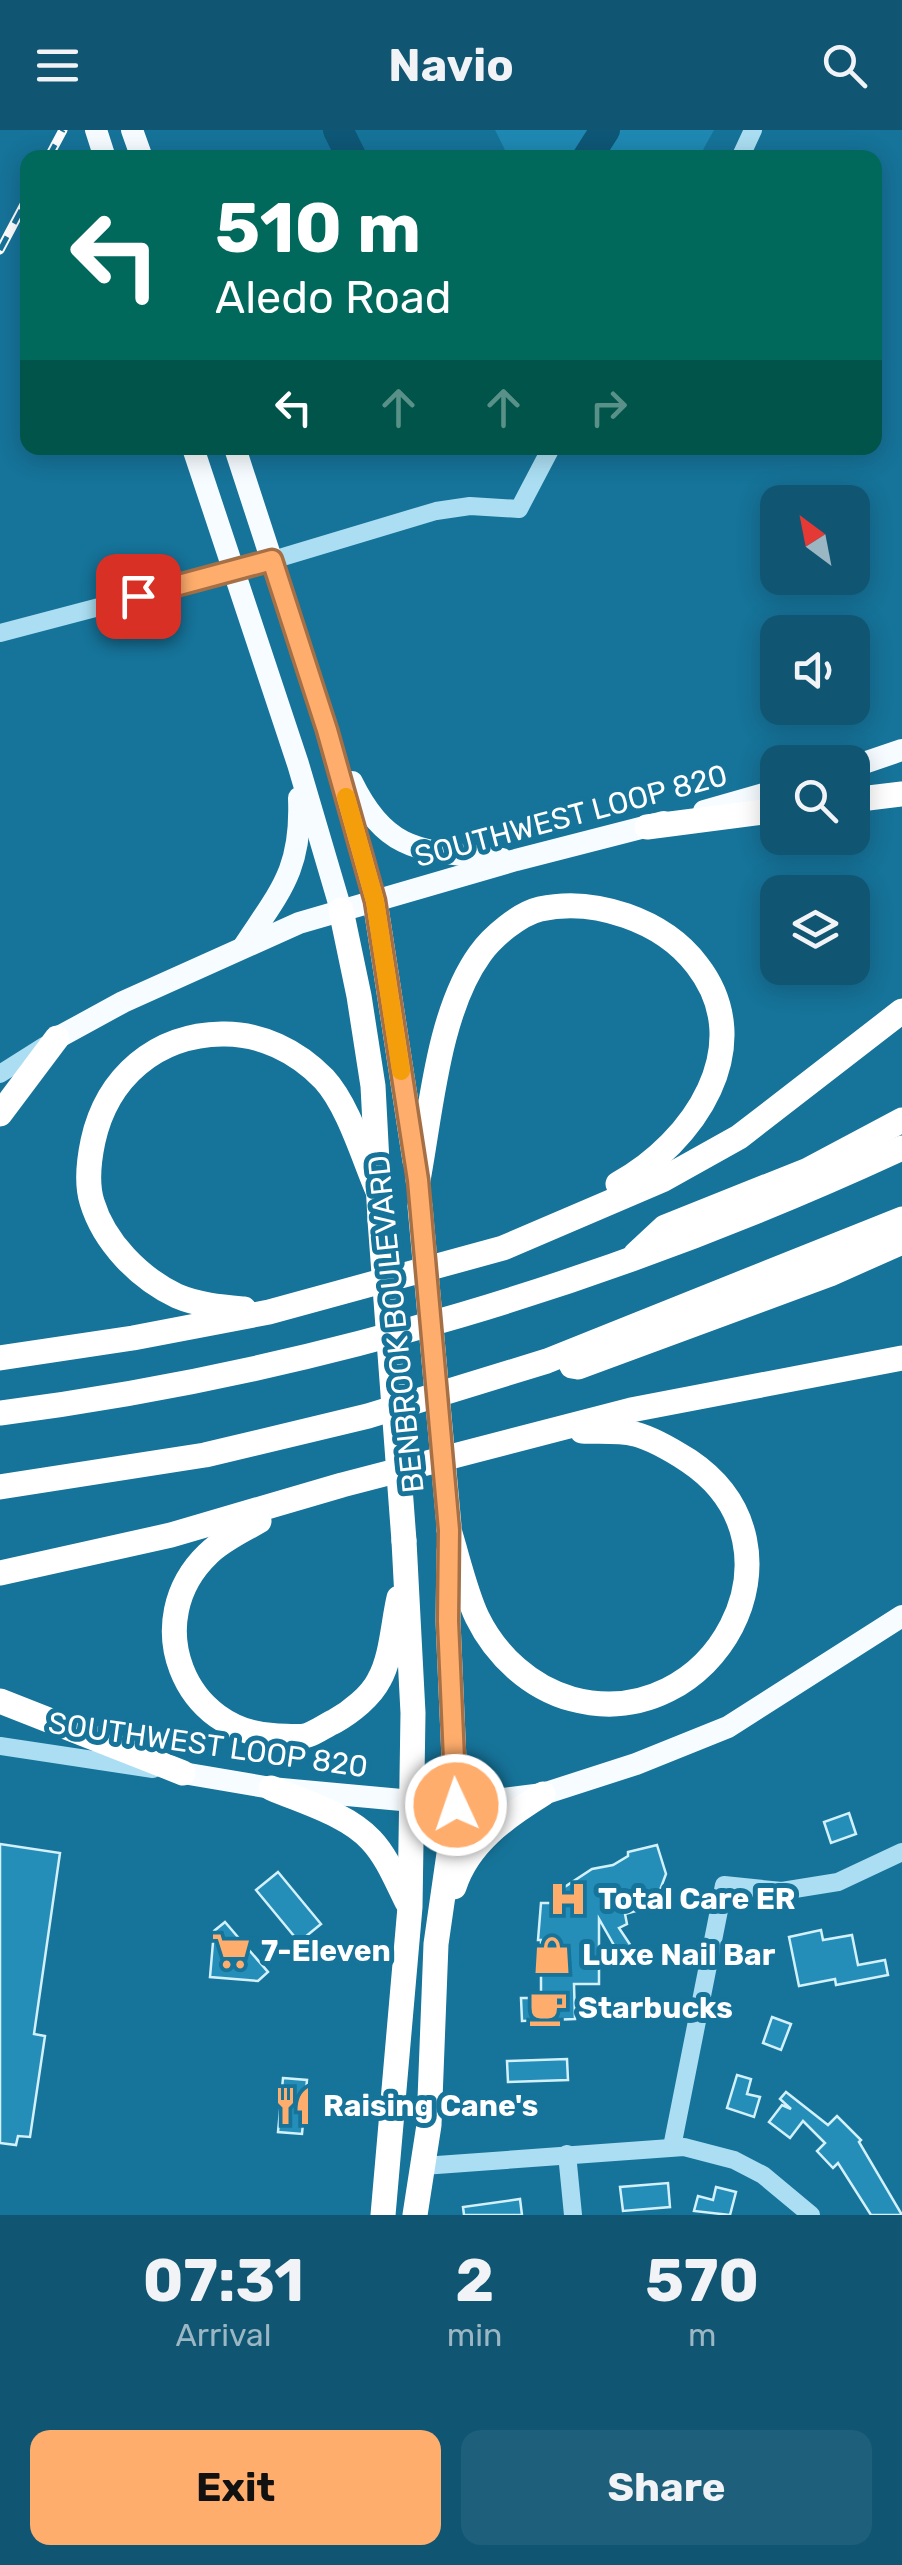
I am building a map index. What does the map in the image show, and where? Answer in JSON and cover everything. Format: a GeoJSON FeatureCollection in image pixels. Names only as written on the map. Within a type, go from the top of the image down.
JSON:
{"type":"FeatureCollection","features":[{"type":"Feature","properties":{"kind":"highway"},"geometry":{"type":"LineString","coordinates":[[870,798],[902,794]]}},
{"type":"Feature","properties":{"kind":"highway"},"geometry":{"type":"LineString","coordinates":[[646,827],[760,812]]}},
{"type":"Feature","properties":{"kind":"highway","name":"BENBROOK BOULEVARD"},"geometry":{"type":"LineString","coordinates":[[375,901],[419,1193],[449,1528],[448,1621],[456,1805],[436,1944],[429,2125],[415,2215]]}},
{"type":"Feature","properties":{"kind":"highway"},"geometry":{"type":"LineString","coordinates":[[419,1193],[449,1025],[481,952],[512,924],[536,910],[568,906],[610,910],[638,920],[671,940],[698,965],[714,997],[721,1028],[713,1083],[699,1113],[653,1161],[640,1172],[563,1213],[533,1236]]}},
{"type":"Feature","properties":{"kind":"highway","name":"BENBROOK BOULEVARD"},"geometry":{"type":"LineString","coordinates":[[341,910],[374,1086],[413,1714],[410,1908],[383,2215]]}},
{"type":"Feature","properties":{"kind":"highway"},"geometry":{"type":"LineString","coordinates":[[0,1358],[269,1312],[503,1248],[662,1180],[739,1137],[902,1011]]}},
{"type":"Feature","properties":{"kind":"highway"},"geometry":{"type":"LineString","coordinates":[[269,1312],[208,1305],[178,1296],[128,1260],[108,1236],[91,1200],[88,1163],[96,1127],[110,1092],[132,1066],[162,1046],[199,1034],[234,1034],[267,1041],[299,1058],[326,1082],[347,1118],[378,1189]]}},
{"type":"Feature","properties":{"kind":"highway"},"geometry":{"type":"LineString","coordinates":[[0,1114],[58,1038]]}},
{"type":"Feature","properties":{"kind":"highway"},"geometry":{"type":"LineString","coordinates":[[627,1262],[665,1227],[808,1170],[902,1120]]}},
{"type":"Feature","properties":{"kind":"highway"},"geometry":{"type":"LineString","coordinates":[[0,1414],[150,1391],[236,1373],[494,1306],[627,1262],[798,1196],[902,1148]]}},
{"type":"Feature","properties":{"kind":"highway"},"geometry":{"type":"LineString","coordinates":[[0,1487],[205,1455],[368,1416],[547,1361],[902,1219]]}},
{"type":"Feature","properties":{"kind":"highway"},"geometry":{"type":"LineString","coordinates":[[547,1361],[578,1367],[830,1274],[902,1242]]}},
{"type":"Feature","properties":{"kind":"highway"},"geometry":{"type":"LineString","coordinates":[[0,1573],[171,1535],[716,1391],[902,1358]]}},
{"type":"Feature","properties":{"kind":"highway"},"geometry":{"type":"LineString","coordinates":[[449,1528],[478,1618],[505,1656],[547,1693],[583,1702],[638,1703],[684,1682],[715,1654],[736,1619],[748,1577],[746,1540],[731,1504],[705,1472],[668,1448],[633,1434],[562,1430]]}},
{"type":"Feature","properties":{"kind":"highway"},"geometry":{"type":"LineString","coordinates":[[286,1503],[208,1554],[188,1579],[176,1604],[174,1638],[182,1673],[199,1703],[228,1726],[257,1736],[306,1736],[348,1714],[380,1680],[405,1550]]}},
{"type":"Feature","properties":{"kind":"highway"},"geometry":{"type":"LineString","coordinates":[[0,1700],[183,1774]]}},
{"type":"Feature","properties":{"kind":"highway"},"geometry":{"type":"LineString","coordinates":[[271,1788],[329,1812],[368,1836],[385,1858],[410,1908]]}},
{"type":"Feature","properties":{"kind":"highway"},"geometry":{"type":"LineString","coordinates":[[436,1944],[460,1870],[502,1819],[543,1794]]}},
{"type":"Feature","properties":{"kind":"main road","name":"BENBROOK BOULEVARD"},"geometry":{"type":"LineString","coordinates":[[195,455],[298,764],[341,910]]}},
{"type":"Feature","properties":{"kind":"main road","name":"BENBROOK BOULEVARD"},"geometry":{"type":"LineString","coordinates":[[237,455],[327,730],[375,901]]}},
{"type":"Feature","properties":{"kind":"main road"},"geometry":{"type":"LineString","coordinates":[[327,730],[365,808],[384,832],[424,850],[516,860]]}},
{"type":"Feature","properties":{"kind":"main road"},"geometry":{"type":"LineString","coordinates":[[870,761],[902,750]]}},
{"type":"Feature","properties":{"kind":"main road"},"geometry":{"type":"LineString","coordinates":[[244,946],[279,898],[292,868],[300,829],[298,764]]}},
{"type":"Feature","properties":{"kind":"main road","name":"SOUTHWEST LOOP 820"},"geometry":{"type":"LineString","coordinates":[[58,1038],[123,1002],[299,923],[760,795]]}},
{"type":"Feature","properties":{"kind":"main road","name":"SOUTHWEST LOOP 820"},"geometry":{"type":"LineString","coordinates":[[183,1774],[271,1788],[456,1805],[543,1794],[728,1728],[902,1616]]}},
{"type":"Feature","properties":{"kind":"street"},"geometry":{"type":"LineString","coordinates":[[0,632],[236,571],[436,511],[470,506],[519,509],[547,455]]}},
{"type":"Feature","properties":{"kind":"street","name":"SOUTHWEST LOOP 820"},"geometry":{"type":"LineString","coordinates":[[0,1074],[58,1038]]}},
{"type":"Feature","properties":{"kind":"street","name":"SOUTHWEST LOOP 820"},"geometry":{"type":"LineString","coordinates":[[0,1746],[183,1774]]}},
{"type":"Feature","properties":{"kind":"street"},"geometry":{"type":"LineString","coordinates":[[672,2147],[724,1886],[782,1892],[838,1882],[902,1852]]}},
{"type":"Feature","properties":{"kind":"street"},"geometry":{"type":"LineString","coordinates":[[423,2166],[672,2147],[710,2153],[763,2175],[811,2215]]}},
{"type":"Feature","properties":{"kind":"street"},"geometry":{"type":"LineString","coordinates":[[567,2154],[574,2215]]}},
{"type":"Feature","properties":{"kind":"shaded area"},"geometry":{"type":"Polygon","coordinates":[[[495,130],[714,130],[703,150],[505,150],[495,130]]]}},
{"type":"Feature","properties":{"kind":"building"},"geometry":{"type":"Polygon","coordinates":[[[849,1813],[856,1834],[831,1843],[824,1822],[849,1813]]]}},
{"type":"Feature","properties":{"kind":"building"},"geometry":{"type":"Polygon","coordinates":[[[0,1844],[60,1853],[34,2034],[45,2036],[30,2137],[18,2136],[16,2145],[0,2143],[0,1844]]]}},
{"type":"Feature","properties":{"kind":"building"},"geometry":{"type":"Polygon","coordinates":[[[657,1845],[666,1874],[654,1906],[625,1914],[627,1924],[619,1928],[631,1946],[619,1954],[599,1919],[599,1984],[574,1984],[575,2019],[522,2021],[521,1998],[541,1998],[541,1903],[559,1903],[554,1894],[592,1869],[613,1865],[628,1856],[628,1852],[657,1845]]]}},
{"type":"Feature","properties":{"kind":"building"},"geometry":{"type":"Polygon","coordinates":[[[278,1872],[321,1924],[299,1942],[256,1890],[278,1872]]]}},
{"type":"Feature","properties":{"kind":"building","name":"7-Eleven"},"geometry":{"type":"Polygon","coordinates":[[[225,1922],[268,1972],[258,1981],[210,1977],[214,1931],[225,1922]]]}},
{"type":"Feature","properties":{"kind":"building"},"geometry":{"type":"Polygon","coordinates":[[[821,1930],[823,1940],[852,1935],[858,1965],[885,1960],[888,1975],[836,1985],[835,1979],[799,1986],[789,1937],[821,1930]]]}},
{"type":"Feature","properties":{"kind":"building"},"geometry":{"type":"Polygon","coordinates":[[[772,2017],[791,2024],[781,2050],[763,2043],[772,2017]]]}},
{"type":"Feature","properties":{"kind":"building"},"geometry":{"type":"Polygon","coordinates":[[[567,2059],[568,2080],[508,2082],[507,2061],[567,2059]]]}},
{"type":"Feature","properties":{"kind":"building"},"geometry":{"type":"Polygon","coordinates":[[[737,2075],[751,2079],[747,2094],[760,2097],[754,2117],[727,2108],[737,2075]]]}},
{"type":"Feature","properties":{"kind":"building","name":"Raising Cane's"},"geometry":{"type":"Polygon","coordinates":[[[283,2078],[307,2080],[302,2134],[278,2132],[283,2078]]]}},
{"type":"Feature","properties":{"kind":"building"},"geometry":{"type":"Polygon","coordinates":[[[786,2092],[828,2125],[837,2116],[861,2140],[902,2215],[871,2215],[838,2163],[833,2168],[817,2151],[825,2143],[803,2121],[790,2138],[769,2122],[782,2105],[791,2109],[780,2099],[786,2092]]]}},
{"type":"Feature","properties":{"kind":"building"},"geometry":{"type":"Polygon","coordinates":[[[668,2183],[670,2207],[623,2211],[620,2187],[668,2183]]]}},
{"type":"Feature","properties":{"kind":"building"},"geometry":{"type":"Polygon","coordinates":[[[716,2187],[736,2192],[730,2215],[694,2211],[698,2196],[713,2200],[716,2187]]]}},
{"type":"Feature","properties":{"kind":"building"},"geometry":{"type":"Polygon","coordinates":[[[520,2199],[522,2215],[464,2215],[463,2207],[520,2199]]]}},
{"type":"Feature","properties":{"kind":"waterway"},"geometry":{"type":"LineString","coordinates":[[338,130],[348,150]]}},
{"type":"Feature","properties":{"kind":"waterway"},"geometry":{"type":"LineString","coordinates":[[592,150],[605,130]]}},
{"type":"Feature","properties":{"kind":"railway"},"geometry":{"type":"LineString","coordinates":[[52,150],[63,130]]}},
{"type":"Feature","properties":{"kind":"railway"},"geometry":{"type":"LineString","coordinates":[[0,250],[20,212]]}},
{"type":"Feature","properties":{"kind":"slow traffic"},"geometry":{"type":"LineString","coordinates":[[346,797],[375,901],[401,1071]]}},
{"type":"Feature","properties":{"kind":"place","name":"Total Care ER"},"geometry":{"type":"Point","coordinates":[568,1899]}},
{"type":"Feature","properties":{"kind":"place","name":"7-Eleven"},"geometry":{"type":"Point","coordinates":[231,1951]}},
{"type":"Feature","properties":{"kind":"place","name":"Luxe Nail Bar"},"geometry":{"type":"Point","coordinates":[552,1955]}},
{"type":"Feature","properties":{"kind":"place","name":"Starbucks"},"geometry":{"type":"Point","coordinates":[548,2008]}},
{"type":"Feature","properties":{"kind":"place","name":"Raising Cane's"},"geometry":{"type":"Point","coordinates":[293,2106]}},
{"type":"Feature","properties":{"kind":"route"},"geometry":{"type":"LineString","coordinates":[[138,596],[272,560],[327,730],[375,901],[418,1180],[449,1530],[448,1621],[456,1805]]}}]}
